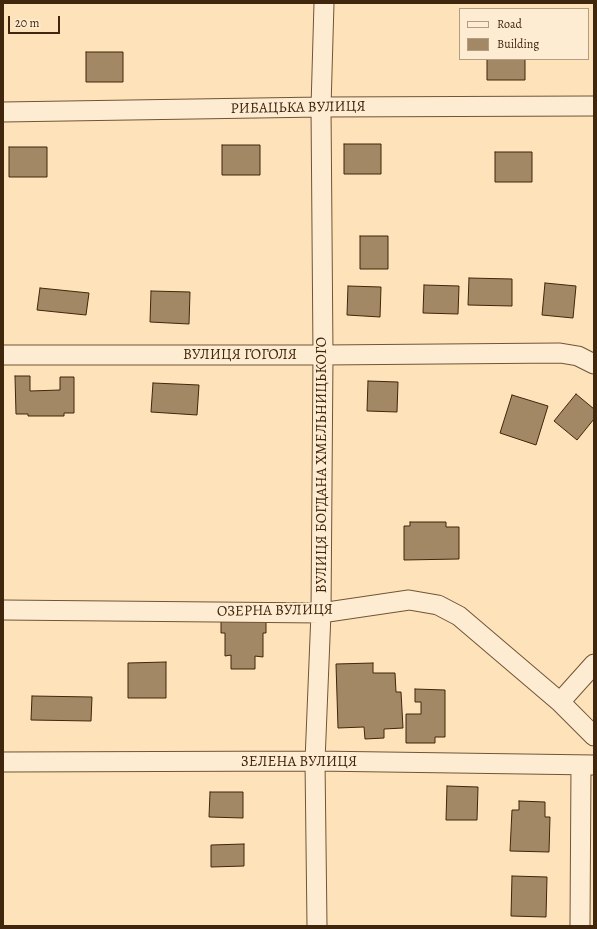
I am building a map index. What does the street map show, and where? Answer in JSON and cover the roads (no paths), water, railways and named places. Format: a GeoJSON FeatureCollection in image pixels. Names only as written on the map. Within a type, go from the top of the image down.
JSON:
{"type":"FeatureCollection","features":[{"type":"Feature","properties":{"kind":"street","name":"ВУЛИЦЯ БОГДАНА ХМЕЛЬНИЦЬКОГО"},"geometry":{"type":"LineString","coordinates":[[317,926],[315,761],[321,613],[323,355],[321,107],[324,3]]}},
{"type":"Feature","properties":{"kind":"street","name":"РИБАЦЬКА ВУЛИЦЯ"},"geometry":{"type":"LineString","coordinates":[[3,112],[321,107],[594,106]]}},
{"type":"Feature","properties":{"kind":"street","name":"ВУЛИЦЯ ГОГОЛЯ"},"geometry":{"type":"LineString","coordinates":[[3,355],[560,353],[578,356],[594,364]]}},
{"type":"Feature","properties":{"kind":"street","name":"ОЗЕРНА ВУЛИЦЯ"},"geometry":{"type":"LineString","coordinates":[[3,610],[321,613],[408,600],[438,605],[459,616],[560,702],[594,736]]}},
{"type":"Feature","properties":{"kind":"street"},"geometry":{"type":"LineString","coordinates":[[560,702],[594,664]]}},
{"type":"Feature","properties":{"kind":"street","name":"ЗЕЛЕНА ВУЛИЦЯ"},"geometry":{"type":"LineString","coordinates":[[3,762],[315,761],[588,765]]}},
{"type":"Feature","properties":{"kind":"street"},"geometry":{"type":"LineString","coordinates":[[580,926],[588,765]]}}]}
